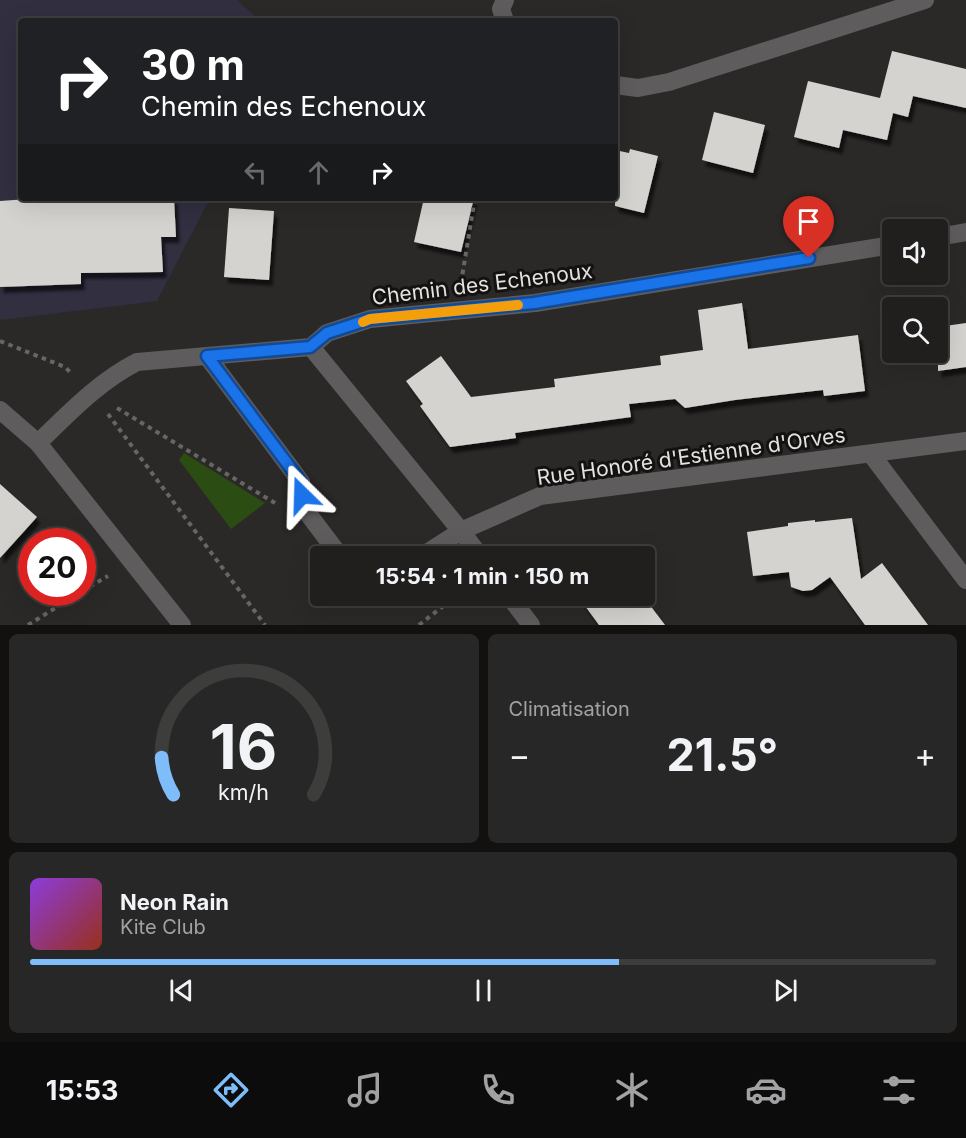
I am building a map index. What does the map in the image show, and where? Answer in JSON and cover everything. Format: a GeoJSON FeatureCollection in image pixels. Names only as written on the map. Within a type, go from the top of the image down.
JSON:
{"type":"FeatureCollection","features":[{"type":"Feature","properties":{"kind":"street"},"geometry":{"type":"LineString","coordinates":[[618,85],[638,88],[669,82],[925,0]]}},
{"type":"Feature","properties":{"kind":"street"},"geometry":{"type":"LineString","coordinates":[[948,235],[966,232]]}},
{"type":"Feature","properties":{"kind":"street","name":"Chemin des Echenoux"},"geometry":{"type":"LineString","coordinates":[[38,443],[91,392],[114,374],[137,362],[310,347],[327,333],[370,319],[534,303],[882,247]]}},
{"type":"Feature","properties":{"kind":"street"},"geometry":{"type":"LineString","coordinates":[[310,347],[472,546]]}},
{"type":"Feature","properties":{"kind":"street"},"geometry":{"type":"LineString","coordinates":[[207,356],[301,482],[303,507],[332,546]]}},
{"type":"Feature","properties":{"kind":"street"},"geometry":{"type":"LineString","coordinates":[[0,410],[38,443],[182,625]]}},
{"type":"Feature","properties":{"kind":"street","name":"Rue Honoré d'Estienne d'Orves"},"geometry":{"type":"LineString","coordinates":[[437,546],[460,531],[540,496],[966,441]]}},
{"type":"Feature","properties":{"kind":"street"},"geometry":{"type":"LineString","coordinates":[[871,454],[966,580]]}},
{"type":"Feature","properties":{"kind":"street"},"geometry":{"type":"LineString","coordinates":[[517,606],[531,625]]}},
{"type":"Feature","properties":{"kind":"path"},"geometry":{"type":"LineString","coordinates":[[456,311],[474,201]]}},
{"type":"Feature","properties":{"kind":"path"},"geometry":{"type":"LineString","coordinates":[[0,341],[65,367],[91,392],[265,625]]}},
{"type":"Feature","properties":{"kind":"path"},"geometry":{"type":"LineString","coordinates":[[91,392],[275,503],[303,507]]}},
{"type":"Feature","properties":{"kind":"path"},"geometry":{"type":"LineString","coordinates":[[28,625],[59,606]]}},
{"type":"Feature","properties":{"kind":"path"},"geometry":{"type":"LineString","coordinates":[[419,625],[443,606]]}},
{"type":"Feature","properties":{"kind":"shaded area"},"geometry":{"type":"Polygon","coordinates":[[[0,0],[237,0],[257,18],[18,18],[18,201],[208,201],[157,301],[0,320],[0,0]]]}},
{"type":"Feature","properties":{"kind":"green space"},"geometry":{"type":"Polygon","coordinates":[[[184,453],[265,503],[231,529],[179,460],[184,453]]]}},
{"type":"Feature","properties":{"kind":"building"},"geometry":{"type":"Polygon","coordinates":[[[892,51],[966,69],[966,108],[913,96],[908,117],[893,113],[887,140],[843,130],[839,148],[794,137],[808,81],[880,98],[892,51]]]}},
{"type":"Feature","properties":{"kind":"building"},"geometry":{"type":"Polygon","coordinates":[[[714,112],[765,125],[753,173],[702,160],[714,112]]]}},
{"type":"Feature","properties":{"kind":"building"},"geometry":{"type":"Polygon","coordinates":[[[630,149],[658,156],[644,213],[615,206],[615,201],[618,201],[618,151],[629,153],[630,149]]]}},
{"type":"Feature","properties":{"kind":"building"},"geometry":{"type":"Polygon","coordinates":[[[0,201],[174,201],[176,237],[161,237],[163,272],[81,273],[81,284],[0,287],[0,201]]]}},
{"type":"Feature","properties":{"kind":"building"},"geometry":{"type":"Polygon","coordinates":[[[423,201],[473,201],[461,252],[414,242],[423,201]]]}},
{"type":"Feature","properties":{"kind":"building"},"geometry":{"type":"Polygon","coordinates":[[[229,208],[274,211],[269,280],[224,277],[229,208]]]}},
{"type":"Feature","properties":{"kind":"building"},"geometry":{"type":"Polygon","coordinates":[[[742,303],[748,349],[858,335],[865,391],[824,396],[823,390],[685,408],[675,399],[629,404],[631,417],[515,433],[516,438],[450,447],[420,406],[423,404],[406,381],[441,356],[471,397],[555,387],[554,379],[661,365],[660,356],[703,350],[698,310],[742,303]]]}},
{"type":"Feature","properties":{"kind":"building"},"geometry":{"type":"Polygon","coordinates":[[[966,323],[966,367],[938,371],[938,363],[948,363],[948,326],[966,323]]]}},
{"type":"Feature","properties":{"kind":"building"},"geometry":{"type":"Polygon","coordinates":[[[0,484],[37,517],[27,528],[18,528],[18,538],[0,558],[0,484]]]}},
{"type":"Feature","properties":{"kind":"building"},"geometry":{"type":"Polygon","coordinates":[[[852,518],[861,579],[882,563],[928,625],[865,625],[830,577],[812,590],[803,591],[791,587],[789,572],[753,576],[747,532],[788,526],[788,523],[852,518]]]}},
{"type":"Feature","properties":{"kind":"building"},"geometry":{"type":"Polygon","coordinates":[[[585,606],[651,606],[665,625],[599,625],[585,606]]]}},
{"type":"Feature","properties":{"kind":"slow traffic"},"geometry":{"type":"LineString","coordinates":[[363,322],[370,319],[518,305]]}},
{"type":"Feature","properties":{"kind":"route"},"geometry":{"type":"LineString","coordinates":[[302,495],[301,482],[207,356],[310,347],[327,333],[370,319],[534,303],[809,258]]}}]}
